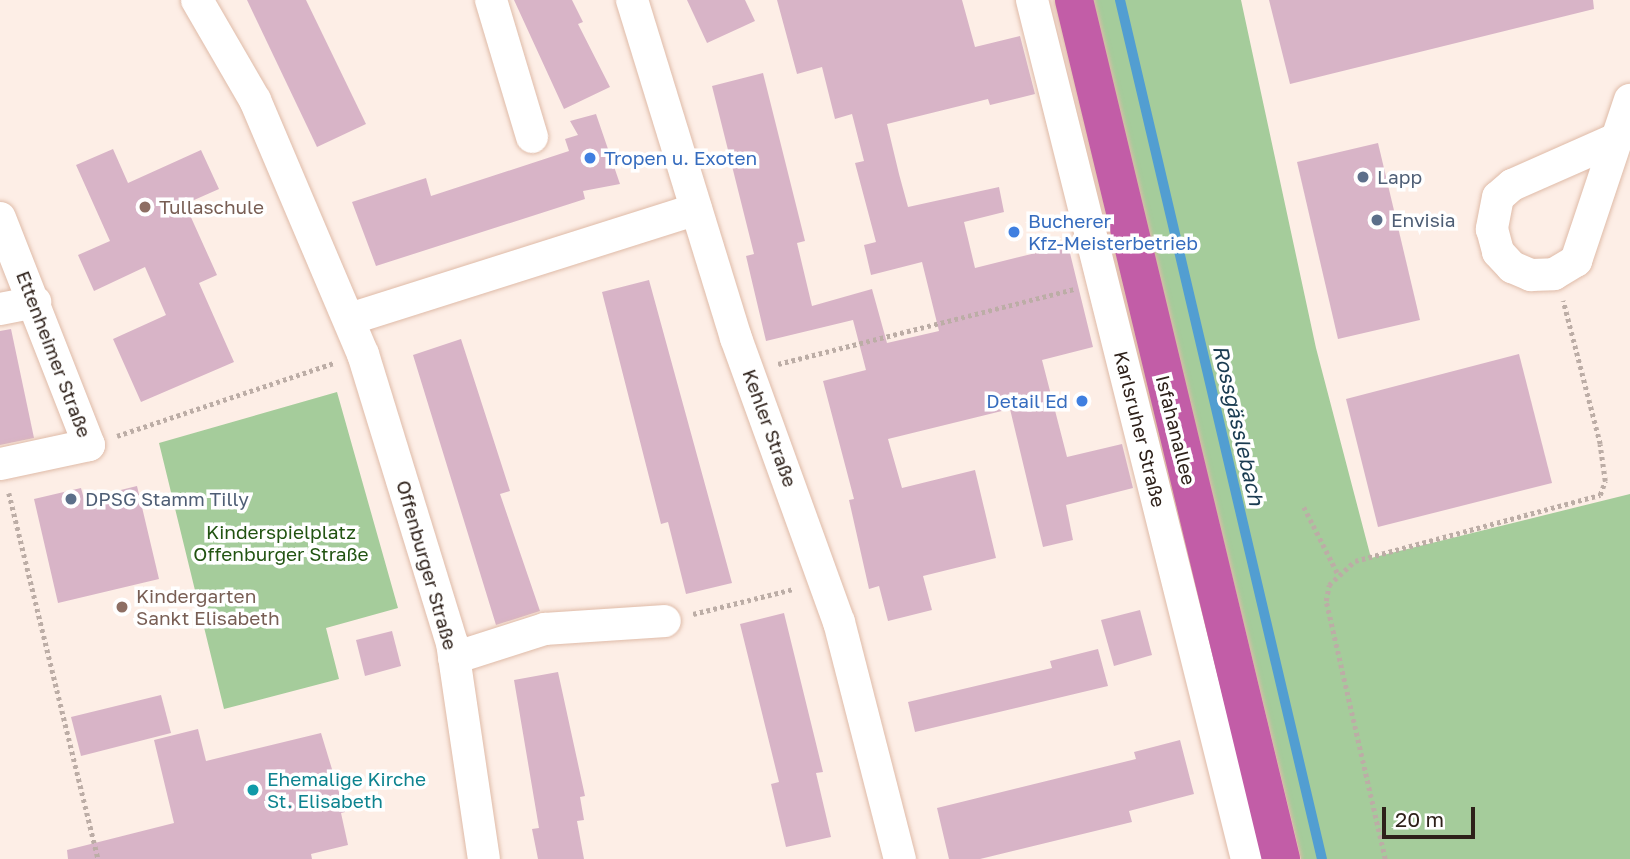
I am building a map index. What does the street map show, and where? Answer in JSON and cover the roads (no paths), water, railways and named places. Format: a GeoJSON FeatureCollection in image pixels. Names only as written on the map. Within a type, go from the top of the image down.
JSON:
{"type":"FeatureCollection","features":[{"type":"Feature","properties":{"kind":"highway","name":"Isfahanallee"},"geometry":{"type":"LineString","coordinates":[[1074,0],[1281,859]]}},
{"type":"Feature","properties":{"kind":"street","name":"Offenburger Straße"},"geometry":{"type":"LineString","coordinates":[[197,0],[255,100],[363,354],[454,659],[484,859]]}},
{"type":"Feature","properties":{"kind":"street"},"geometry":{"type":"LineString","coordinates":[[491,0],[532,138]]}},
{"type":"Feature","properties":{"kind":"street","name":"Kehler Straße"},"geometry":{"type":"LineString","coordinates":[[632,0],[748,372],[825,581],[900,859]]}},
{"type":"Feature","properties":{"kind":"street","name":"Karlsruher Straße"},"geometry":{"type":"LineString","coordinates":[[1032,0],[1247,859]]}},
{"type":"Feature","properties":{"kind":"street"},"geometry":{"type":"LineString","coordinates":[[1614,140],[1512,185],[1498,197],[1492,229],[1498,252],[1512,267],[1531,275],[1554,274],[1576,261],[1585,247],[1614,140],[1630,100]]}},
{"type":"Feature","properties":{"kind":"street"},"geometry":{"type":"LineString","coordinates":[[350,319],[696,209]]}},
{"type":"Feature","properties":{"kind":"street","name":"Ettenheimer Straße"},"geometry":{"type":"LineString","coordinates":[[0,218],[89,445],[3,464]]}},
{"type":"Feature","properties":{"kind":"street"},"geometry":{"type":"LineString","coordinates":[[0,309],[35,302]]}},
{"type":"Feature","properties":{"kind":"street"},"geometry":{"type":"LineString","coordinates":[[454,659],[545,629],[665,621]]}},
{"type":"Feature","properties":{"kind":"waterway","name":"Rossgässlebach"},"geometry":{"type":"LineString","coordinates":[[1120,0],[1322,859]]}},
{"type":"Feature","properties":{"kind":"place","name":"Tropen u. Exoten"},"geometry":{"type":"Point","coordinates":[590,158]}},
{"type":"Feature","properties":{"kind":"place","name":"Lapp"},"geometry":{"type":"Point","coordinates":[1363,177]}},
{"type":"Feature","properties":{"kind":"place","name":"Tullaschule"},"geometry":{"type":"Point","coordinates":[145,207]}},
{"type":"Feature","properties":{"kind":"place","name":"Envisia"},"geometry":{"type":"Point","coordinates":[1377,220]}},
{"type":"Feature","properties":{"kind":"place","name":"Bucherer Kfz-Meisterbetrieb"},"geometry":{"type":"Point","coordinates":[1014,232]}},
{"type":"Feature","properties":{"kind":"place","name":"Detail Ed"},"geometry":{"type":"Point","coordinates":[1082,401]}},
{"type":"Feature","properties":{"kind":"place","name":"DPSG Stamm Tilly"},"geometry":{"type":"Point","coordinates":[71,499]}},
{"type":"Feature","properties":{"kind":"place","name":"Kindergarten Sankt Elisabeth"},"geometry":{"type":"Point","coordinates":[122,607]}},
{"type":"Feature","properties":{"kind":"place","name":"Ehemalige Kirche St. Elisabeth"},"geometry":{"type":"Point","coordinates":[253,790]}},
{"type":"Feature","properties":{"kind":"park label","name":"Kinderspielplatz Offenburger Straße"},"geometry":{"type":"Point","coordinates":[281,543]}}]}
